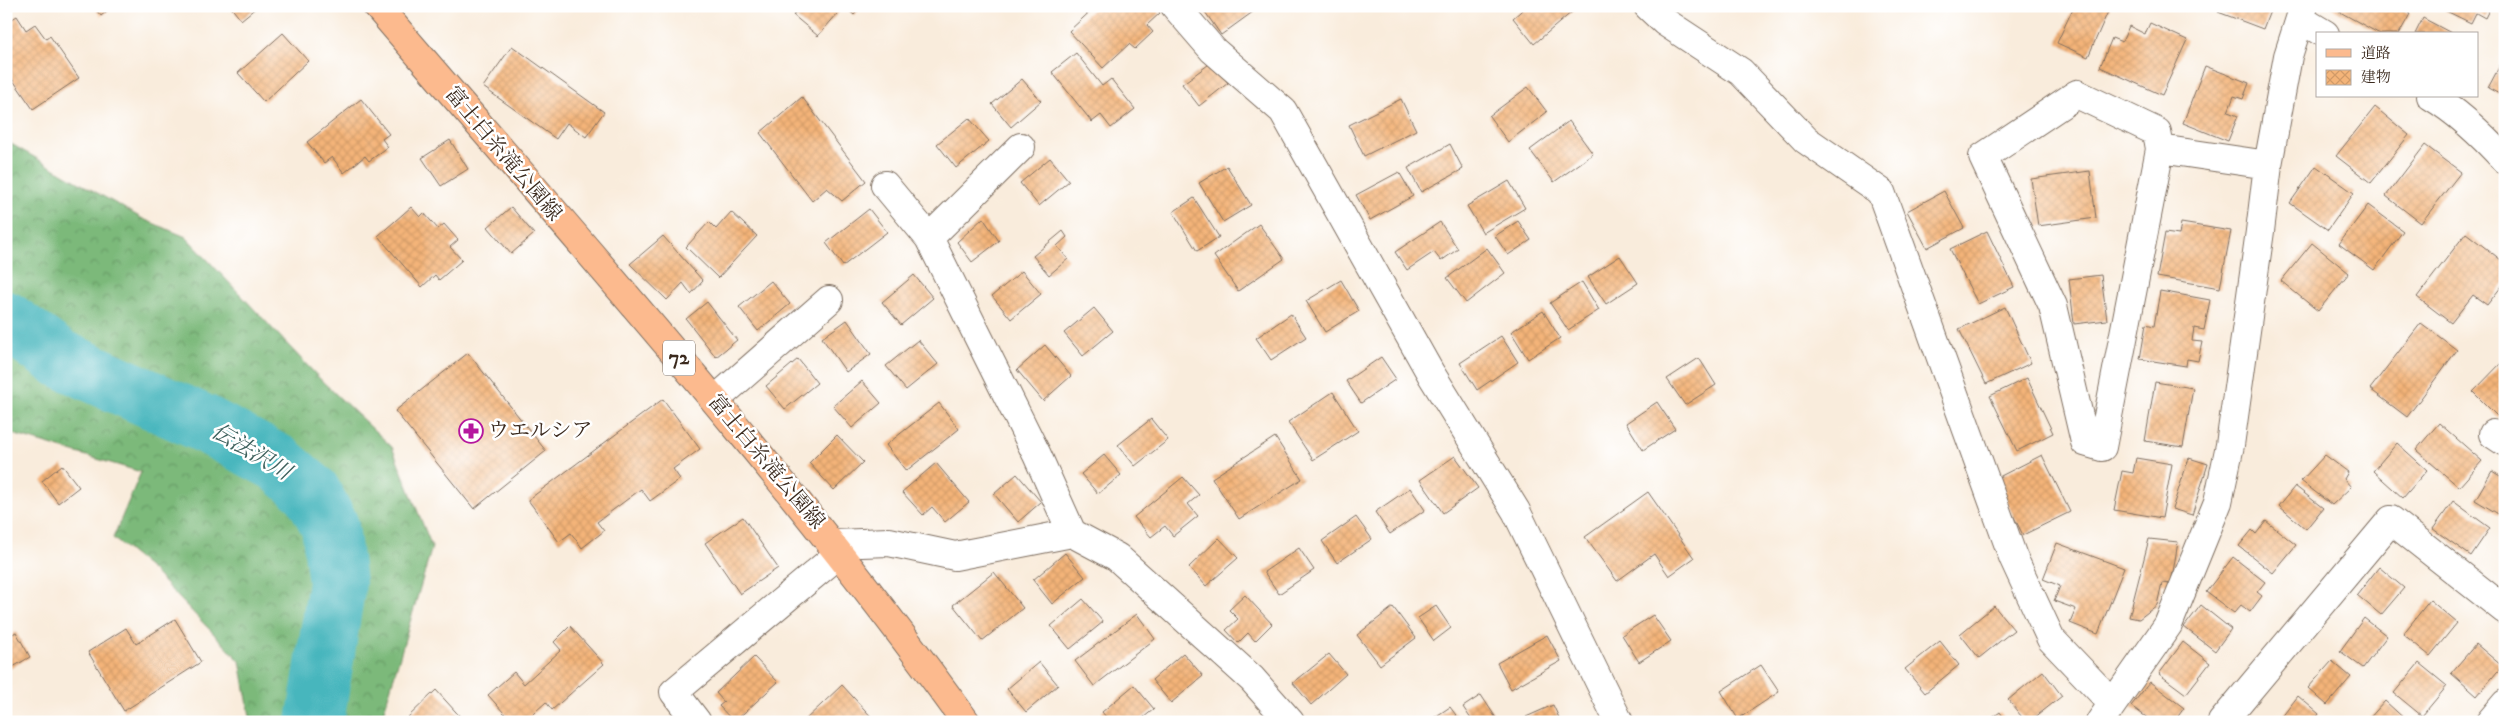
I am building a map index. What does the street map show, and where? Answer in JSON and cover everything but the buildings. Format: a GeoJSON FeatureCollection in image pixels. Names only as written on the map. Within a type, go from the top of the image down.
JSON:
{"type":"FeatureCollection","features":[{"type":"Feature","properties":{"kind":"main road","name":"富士白糸滝公園線"},"geometry":{"type":"LineString","coordinates":[[377,6],[715,400],[837,549],[966,722]]}},
{"type":"Feature","properties":{"kind":"street"},"geometry":{"type":"LineString","coordinates":[[1175,6],[1214,50],[1283,112],[1431,374],[1516,512],[1619,722]]}},
{"type":"Feature","properties":{"kind":"street"},"geometry":{"type":"LineString","coordinates":[[1648,6],[1665,22],[1742,72],[1806,140],[1881,192],[2012,557],[2051,639],[2106,712],[2168,625],[2218,502],[2230,445],[2268,165],[2288,56],[2302,12],[2323,32]]}},
{"type":"Feature","properties":{"kind":"street"},"geometry":{"type":"LineString","coordinates":[[2077,94],[2157,132],[2160,149],[2102,447],[2085,442],[2053,306],[1983,156],[2077,94]]}},
{"type":"Feature","properties":{"kind":"street"},"geometry":{"type":"LineString","coordinates":[[2435,98],[2442,102],[2492,146],[2505,160]]}},
{"type":"Feature","properties":{"kind":"street"},"geometry":{"type":"LineString","coordinates":[[929,238],[1021,147]]}},
{"type":"Feature","properties":{"kind":"street"},"geometry":{"type":"LineString","coordinates":[[2160,149],[2268,165]]}},
{"type":"Feature","properties":{"kind":"street"},"geometry":{"type":"LineString","coordinates":[[885,185],[929,238],[1037,455],[1072,533],[1117,557],[1252,679],[1290,722]]}},
{"type":"Feature","properties":{"kind":"street"},"geometry":{"type":"LineString","coordinates":[[715,400],[829,300]]}},
{"type":"Feature","properties":{"kind":"street"},"geometry":{"type":"LineString","coordinates":[[2222,722],[2392,520],[2505,610]]}},
{"type":"Feature","properties":{"kind":"street"},"geometry":{"type":"LineString","coordinates":[[697,722],[674,692],[837,549],[889,542],[955,556],[1072,533]]}},
{"type":"Feature","properties":{"kind":"street"},"geometry":{"type":"LineString","coordinates":[[2490,722],[2505,704]]}},
{"type":"Feature","properties":{"kind":"green space"},"geometry":{"type":"Polygon","coordinates":[[[6,141],[143,219],[186,237],[323,382],[392,447],[432,547],[383,714],[383,722],[251,722],[240,661],[152,570],[113,538],[141,472],[6,432],[6,141]]]}},
{"type":"Feature","properties":{"kind":"waterway","name":"伝法沢川"},"geometry":{"type":"LineString","coordinates":[[6,320],[59,358],[205,424],[278,463],[312,492],[330,526],[337,583],[315,722]]}},
{"type":"Feature","properties":{"kind":"place","name":"ウエルシア"},"geometry":{"type":"Point","coordinates":[471,431]}}]}
